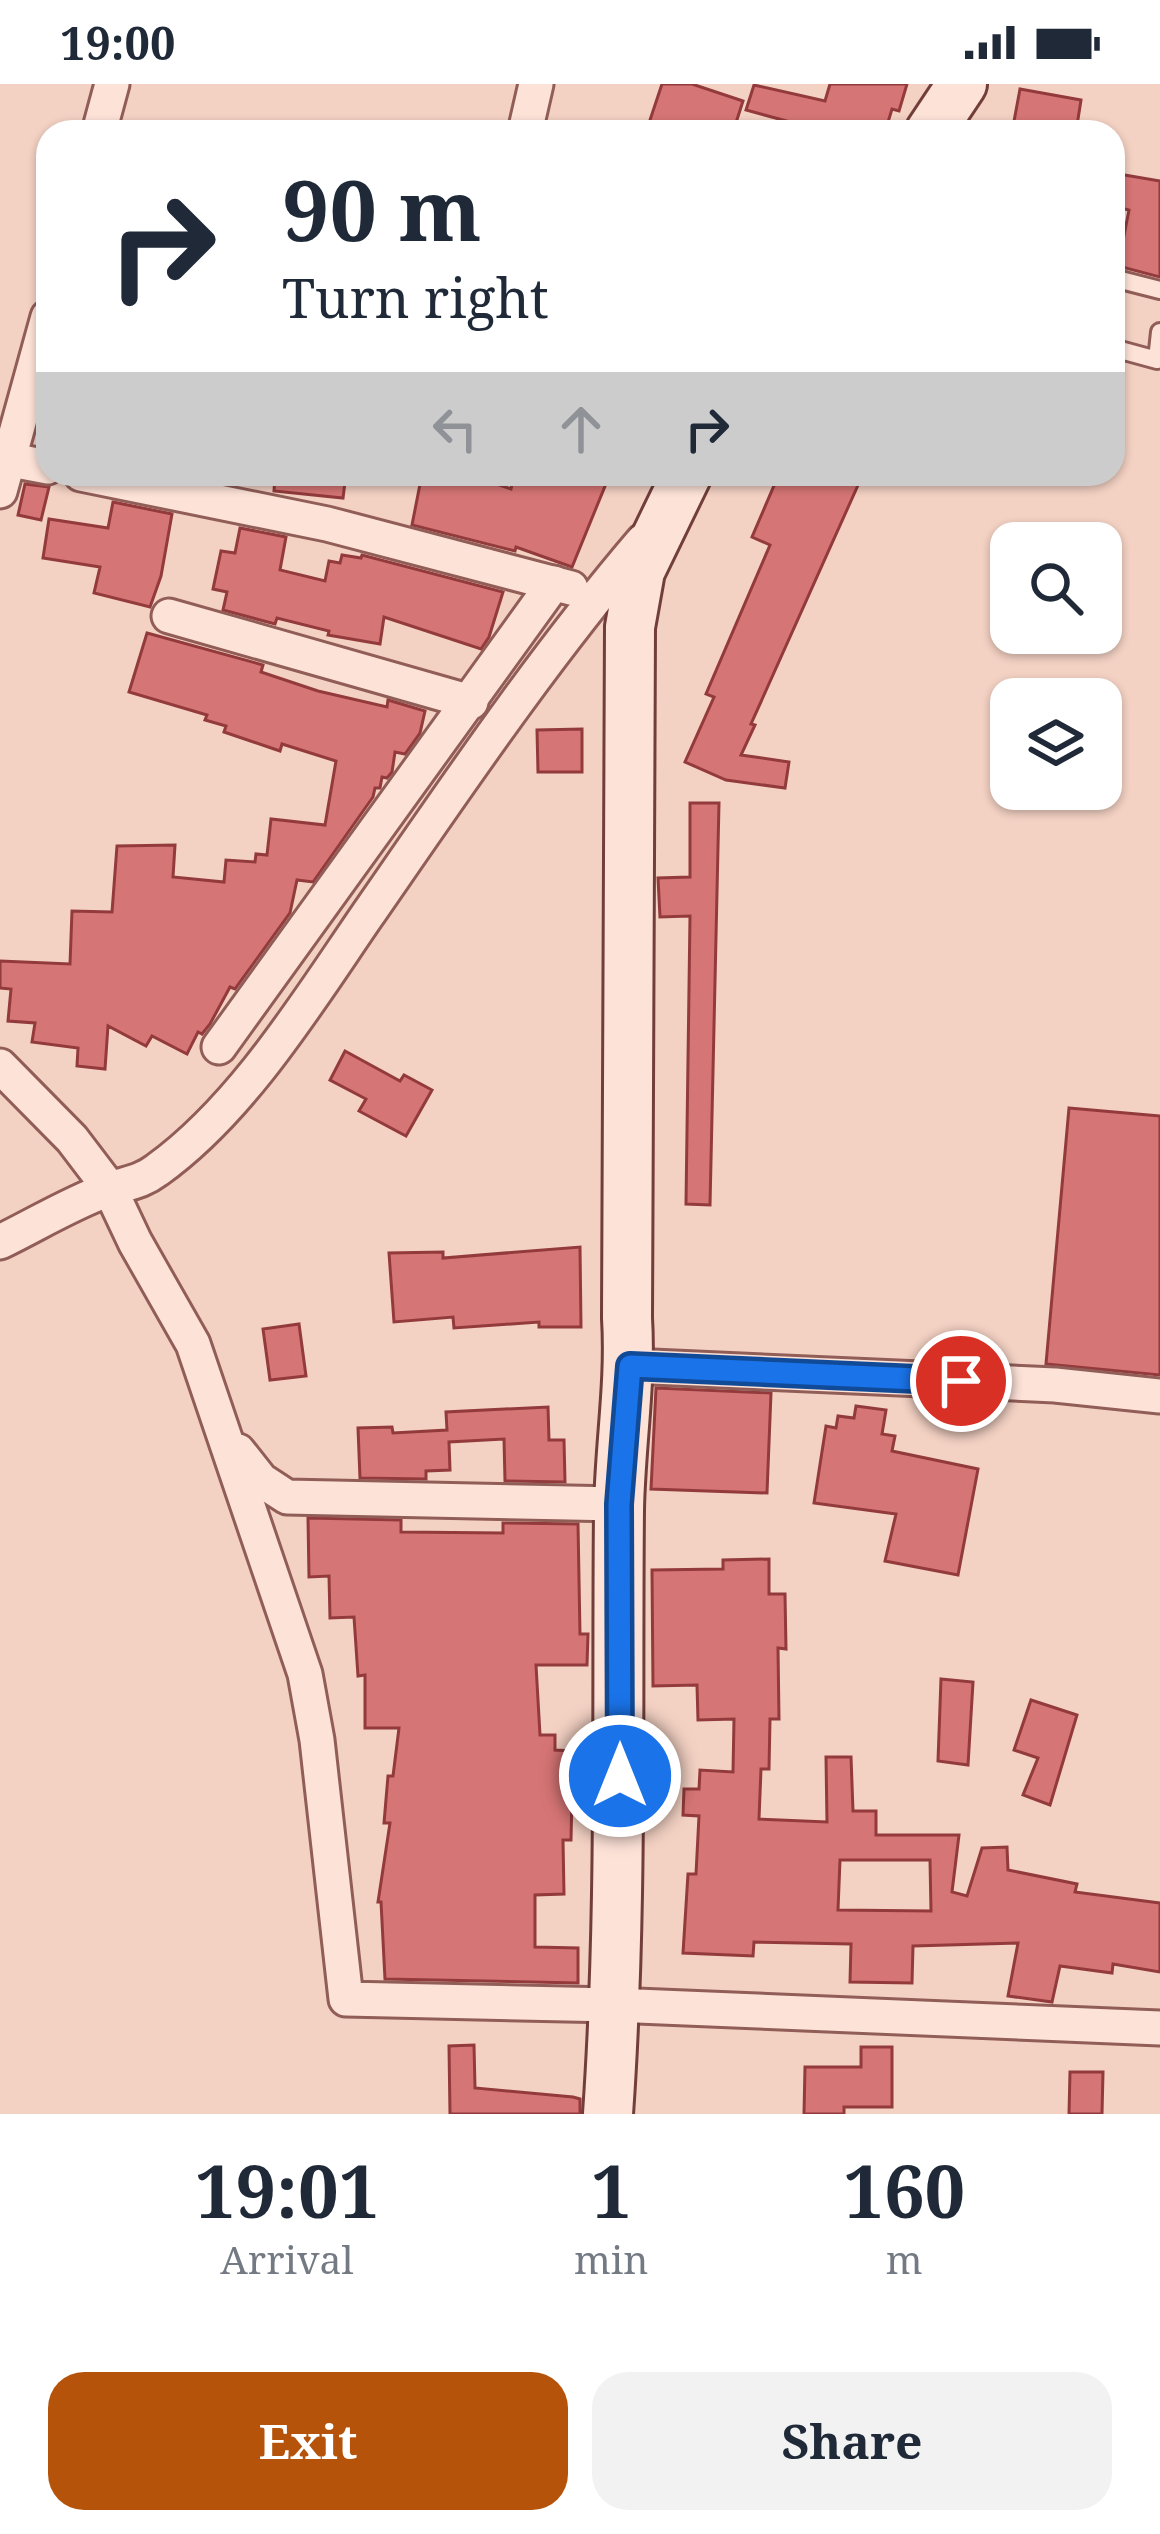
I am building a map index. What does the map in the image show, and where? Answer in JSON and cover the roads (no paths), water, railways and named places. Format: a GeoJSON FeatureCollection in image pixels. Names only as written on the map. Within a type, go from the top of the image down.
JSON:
{"type":"FeatureCollection","features":[{"type":"Feature","properties":{"kind":"main road"},"geometry":{"type":"LineString","coordinates":[[938,120],[962,84]]}},
{"type":"Feature","properties":{"kind":"main road"},"geometry":{"type":"LineString","coordinates":[[608,2114],[620,1776],[619,1504],[630,1366],[630,627],[640,571],[681,486]]}},
{"type":"Feature","properties":{"kind":"street"},"geometry":{"type":"LineString","coordinates":[[102,120],[112,84]]}},
{"type":"Feature","properties":{"kind":"street"},"geometry":{"type":"LineString","coordinates":[[527,120],[536,84]]}},
{"type":"Feature","properties":{"kind":"street"},"geometry":{"type":"LineString","coordinates":[[36,358],[3,469],[36,468]]}},
{"type":"Feature","properties":{"kind":"street"},"geometry":{"type":"LineString","coordinates":[[140,486],[327,524],[596,596]]}},
{"type":"Feature","properties":{"kind":"street"},"geometry":{"type":"LineString","coordinates":[[0,1242],[154,1173],[220,1116],[313,994],[596,596],[664,518]]}},
{"type":"Feature","properties":{"kind":"street"},"geometry":{"type":"LineString","coordinates":[[219,1048],[554,583]]}},
{"type":"Feature","properties":{"kind":"street"},"geometry":{"type":"LineString","coordinates":[[170,616],[472,702]]}},
{"type":"Feature","properties":{"kind":"street"},"geometry":{"type":"LineString","coordinates":[[0,1066],[71,1139],[110,1189],[193,1344],[305,1674],[317,1739],[346,1999],[1160,2028]]}},
{"type":"Feature","properties":{"kind":"street"},"geometry":{"type":"LineString","coordinates":[[630,1366],[1055,1385],[1160,1396]]}},
{"type":"Feature","properties":{"kind":"street"},"geometry":{"type":"LineString","coordinates":[[224,1433],[261,1480],[287,1497],[619,1504]]}},
{"type":"Feature","properties":{"kind":"lane"},"geometry":{"type":"LineString","coordinates":[[1125,281],[1160,290]]}},
{"type":"Feature","properties":{"kind":"lane"},"geometry":{"type":"LineString","coordinates":[[1125,351],[1157,360],[1160,332]]}}]}
